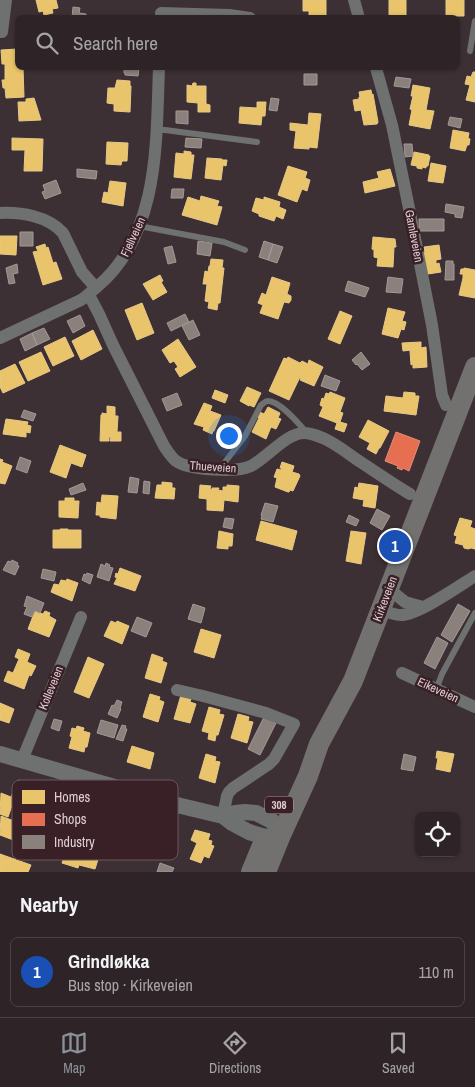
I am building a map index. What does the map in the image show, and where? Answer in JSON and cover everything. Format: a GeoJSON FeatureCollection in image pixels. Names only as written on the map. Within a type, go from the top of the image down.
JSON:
{"type":"FeatureCollection","features":[{"type":"Feature","properties":{"kind":"main road","name":"Kirkeveien"},"geometry":{"type":"LineString","coordinates":[[266,872],[273,831],[287,788],[306,758],[319,744],[353,681],[475,367]]}},
{"type":"Feature","properties":{"kind":"main road","name":"Kirkeveien"},"geometry":{"type":"LineString","coordinates":[[251,872],[273,831]]}},
{"type":"Feature","properties":{"kind":"street"},"geometry":{"type":"LineString","coordinates":[[2,32],[6,0]]}},
{"type":"Feature","properties":{"kind":"street"},"geometry":{"type":"LineString","coordinates":[[162,0],[161,15],[229,15]]}},
{"type":"Feature","properties":{"kind":"street"},"geometry":{"type":"LineString","coordinates":[[354,0],[359,15]]}},
{"type":"Feature","properties":{"kind":"street","name":"Fjellveien"},"geometry":{"type":"LineString","coordinates":[[0,338],[81,300],[92,292],[117,267],[139,226],[146,208],[152,181],[159,70]]}},
{"type":"Feature","properties":{"kind":"street","name":"Gamleveien"},"geometry":{"type":"LineString","coordinates":[[377,70],[392,125],[432,326],[442,395],[446,405]]}},
{"type":"Feature","properties":{"kind":"street","name":"Thueveien"},"geometry":{"type":"LineString","coordinates":[[0,213],[13,213],[47,221],[63,233],[92,292],[113,345],[164,446],[177,461],[198,468],[240,469],[250,466],[283,441],[298,434],[307,433]]}},
{"type":"Feature","properties":{"kind":"street"},"geometry":{"type":"LineString","coordinates":[[307,433],[318,436],[333,444],[410,494]]}},
{"type":"Feature","properties":{"kind":"street"},"geometry":{"type":"LineString","coordinates":[[381,610],[392,614],[408,614],[475,576]]}},
{"type":"Feature","properties":{"kind":"street"},"geometry":{"type":"LineString","coordinates":[[390,589],[405,602],[423,607]]}},
{"type":"Feature","properties":{"kind":"street","name":"Kolleveien"},"geometry":{"type":"LineString","coordinates":[[22,760],[81,617]]}},
{"type":"Feature","properties":{"kind":"street","name":"Eikeveien"},"geometry":{"type":"LineString","coordinates":[[402,673],[475,707]]}},
{"type":"Feature","properties":{"kind":"street"},"geometry":{"type":"LineString","coordinates":[[177,690],[266,713],[294,724],[274,759],[229,792],[223,816]]}},
{"type":"Feature","properties":{"kind":"street"},"geometry":{"type":"LineString","coordinates":[[0,754],[87,780]]}},
{"type":"Feature","properties":{"kind":"street"},"geometry":{"type":"LineString","coordinates":[[178,805],[223,816],[245,812],[256,813],[273,831]]}},
{"type":"Feature","properties":{"kind":"lane"},"geometry":{"type":"LineString","coordinates":[[470,52],[475,21]]}},
{"type":"Feature","properties":{"kind":"lane"},"geometry":{"type":"LineString","coordinates":[[156,130],[257,142]]}},
{"type":"Feature","properties":{"kind":"lane"},"geometry":{"type":"LineString","coordinates":[[139,226],[224,242],[245,250]]}},
{"type":"Feature","properties":{"kind":"lane"},"geometry":{"type":"LineString","coordinates":[[222,469],[266,401],[274,403],[292,415],[307,433]]}},
{"type":"Feature","properties":{"kind":"lane"},"geometry":{"type":"LineString","coordinates":[[436,690],[442,674],[475,614]]}},
{"type":"Feature","properties":{"kind":"building: Homes"},"geometry":{"type":"Polygon","coordinates":[[[36,0],[56,0],[58,8],[52,9],[53,13],[44,15],[43,11],[39,12],[36,0]]]}},
{"type":"Feature","properties":{"kind":"building: Homes"},"geometry":{"type":"Polygon","coordinates":[[[303,0],[326,0],[326,15],[309,15],[309,11],[303,11],[303,0]]]}},
{"type":"Feature","properties":{"kind":"building: Homes"},"geometry":{"type":"Polygon","coordinates":[[[389,0],[406,0],[406,15],[389,15],[389,0]]]}},
{"type":"Feature","properties":{"kind":"building: Homes"},"geometry":{"type":"Polygon","coordinates":[[[446,0],[464,0],[464,16],[446,15],[446,0]]]}},
{"type":"Feature","properties":{"kind":"building: Homes"},"geometry":{"type":"Polygon","coordinates":[[[15,49],[15,70],[23,70],[24,97],[6,98],[2,80],[5,80],[5,64],[2,64],[1,50],[15,49]]]}},
{"type":"Feature","properties":{"kind":"building: Homes"},"geometry":{"type":"Polygon","coordinates":[[[473,72],[475,72],[475,102],[466,100],[470,85],[465,84],[467,76],[471,77],[473,72]]]}},
{"type":"Feature","properties":{"kind":"building: Homes"},"geometry":{"type":"Polygon","coordinates":[[[117,80],[130,81],[130,112],[114,111],[114,104],[107,103],[108,88],[115,88],[117,80]]]}},
{"type":"Feature","properties":{"kind":"building: Homes"},"geometry":{"type":"Polygon","coordinates":[[[193,83],[196,83],[196,86],[206,86],[206,104],[210,105],[210,112],[198,112],[198,103],[187,102],[187,85],[192,86],[193,83]]]}},
{"type":"Feature","properties":{"kind":"building: Homes"},"geometry":{"type":"Polygon","coordinates":[[[413,85],[430,88],[426,110],[434,111],[430,129],[409,125],[413,85]]]}},
{"type":"Feature","properties":{"kind":"building: Homes"},"geometry":{"type":"Polygon","coordinates":[[[371,90],[378,122],[377,124],[364,125],[361,110],[355,111],[353,100],[359,99],[359,92],[371,90]]]}},
{"type":"Feature","properties":{"kind":"building: Homes"},"geometry":{"type":"Polygon","coordinates":[[[34,98],[41,120],[19,121],[18,102],[26,102],[26,99],[34,98]]]}},
{"type":"Feature","properties":{"kind":"building: Homes"},"geometry":{"type":"Polygon","coordinates":[[[257,102],[266,102],[265,116],[262,116],[261,125],[239,123],[240,107],[257,108],[257,102]]]}},
{"type":"Feature","properties":{"kind":"building: Homes"},"geometry":{"type":"Polygon","coordinates":[[[309,113],[321,114],[317,148],[294,148],[296,131],[290,130],[290,123],[308,125],[309,113]]]}},
{"type":"Feature","properties":{"kind":"building: Homes"},"geometry":{"type":"Polygon","coordinates":[[[453,130],[469,133],[469,145],[467,145],[465,151],[450,148],[453,130]]]}},
{"type":"Feature","properties":{"kind":"building: Homes"},"geometry":{"type":"Polygon","coordinates":[[[12,138],[43,139],[42,171],[24,171],[25,150],[12,150],[12,138]]]}},
{"type":"Feature","properties":{"kind":"building: Homes"},"geometry":{"type":"Polygon","coordinates":[[[107,142],[128,143],[127,161],[122,161],[121,165],[106,164],[107,142]]]}},
{"type":"Feature","properties":{"kind":"building: Homes"},"geometry":{"type":"Polygon","coordinates":[[[184,151],[191,152],[191,155],[194,155],[191,179],[174,177],[176,153],[184,154],[184,151]]]}},
{"type":"Feature","properties":{"kind":"building: Homes"},"geometry":{"type":"Polygon","coordinates":[[[414,152],[430,156],[426,168],[417,168],[417,166],[411,165],[414,152]]]}},
{"type":"Feature","properties":{"kind":"building: Homes"},"geometry":{"type":"Polygon","coordinates":[[[207,158],[227,160],[226,166],[223,165],[221,180],[205,178],[207,158]]]}},
{"type":"Feature","properties":{"kind":"building: Homes"},"geometry":{"type":"Polygon","coordinates":[[[431,163],[446,166],[443,183],[428,181],[431,163]]]}},
{"type":"Feature","properties":{"kind":"building: Homes"},"geometry":{"type":"Polygon","coordinates":[[[288,166],[307,172],[305,178],[310,180],[307,191],[302,189],[297,202],[278,195],[288,166]]]}},
{"type":"Feature","properties":{"kind":"building: Homes"},"geometry":{"type":"Polygon","coordinates":[[[390,169],[395,186],[365,193],[363,182],[379,178],[377,172],[390,169]]]}},
{"type":"Feature","properties":{"kind":"building: Homes"},"geometry":{"type":"Polygon","coordinates":[[[110,181],[126,183],[123,206],[102,202],[104,192],[108,193],[110,181]]]}},
{"type":"Feature","properties":{"kind":"building: Homes"},"geometry":{"type":"Polygon","coordinates":[[[201,196],[219,201],[217,206],[222,207],[217,225],[182,215],[188,197],[200,201],[201,196]]]}},
{"type":"Feature","properties":{"kind":"building: Homes"},"geometry":{"type":"Polygon","coordinates":[[[264,197],[280,202],[279,207],[286,210],[283,219],[276,216],[274,221],[259,216],[259,214],[252,211],[256,198],[264,200],[264,197]]]}},
{"type":"Feature","properties":{"kind":"building: Homes"},"geometry":{"type":"Polygon","coordinates":[[[0,236],[17,236],[16,255],[0,254],[0,236]]]}},
{"type":"Feature","properties":{"kind":"building: Homes"},"geometry":{"type":"Polygon","coordinates":[[[373,237],[395,239],[396,247],[394,247],[393,267],[377,266],[378,258],[374,257],[374,250],[372,249],[373,237]]]}},
{"type":"Feature","properties":{"kind":"building: Homes"},"geometry":{"type":"Polygon","coordinates":[[[45,244],[46,248],[48,247],[53,263],[56,262],[62,279],[43,285],[33,252],[38,251],[36,247],[45,244]]]}},
{"type":"Feature","properties":{"kind":"building: Homes"},"geometry":{"type":"Polygon","coordinates":[[[439,245],[441,259],[436,260],[436,264],[439,263],[441,272],[428,274],[422,253],[425,252],[424,247],[439,245]]]}},
{"type":"Feature","properties":{"kind":"building: Homes"},"geometry":{"type":"Polygon","coordinates":[[[211,259],[223,260],[222,268],[224,268],[220,303],[218,303],[217,310],[208,308],[209,302],[205,301],[207,284],[203,284],[205,271],[208,272],[211,259]]]}},
{"type":"Feature","properties":{"kind":"building: Homes"},"geometry":{"type":"Polygon","coordinates":[[[461,269],[475,270],[475,298],[459,295],[463,278],[463,274],[460,274],[461,269]]]}},
{"type":"Feature","properties":{"kind":"building: Homes"},"geometry":{"type":"Polygon","coordinates":[[[160,275],[163,281],[161,282],[167,292],[153,300],[143,284],[160,275]]]}},
{"type":"Feature","properties":{"kind":"building: Homes"},"geometry":{"type":"Polygon","coordinates":[[[272,277],[290,283],[287,294],[291,296],[291,300],[289,303],[284,302],[278,319],[260,313],[263,305],[258,303],[262,293],[266,295],[272,277]]]}},
{"type":"Feature","properties":{"kind":"building: Homes"},"geometry":{"type":"Polygon","coordinates":[[[142,303],[154,333],[137,340],[125,310],[142,303]]]}},
{"type":"Feature","properties":{"kind":"building: Homes"},"geometry":{"type":"Polygon","coordinates":[[[388,308],[405,312],[402,321],[406,322],[404,330],[401,329],[398,338],[382,334],[388,308]]]}},
{"type":"Feature","properties":{"kind":"building: Homes"},"geometry":{"type":"Polygon","coordinates":[[[340,311],[352,316],[340,344],[328,339],[340,311]]]}},
{"type":"Feature","properties":{"kind":"building: Homes"},"geometry":{"type":"Polygon","coordinates":[[[93,330],[102,349],[81,360],[72,341],[93,330]]]}},
{"type":"Feature","properties":{"kind":"building: Homes"},"geometry":{"type":"Polygon","coordinates":[[[65,337],[74,356],[53,366],[44,347],[65,337]]]}},
{"type":"Feature","properties":{"kind":"building: Homes"},"geometry":{"type":"Polygon","coordinates":[[[178,339],[196,367],[180,377],[175,369],[178,367],[174,361],[170,363],[162,350],[178,339]]]}},
{"type":"Feature","properties":{"kind":"building: Homes"},"geometry":{"type":"Polygon","coordinates":[[[421,342],[421,348],[426,347],[427,367],[413,368],[410,351],[412,350],[403,351],[402,343],[421,342]]]}},
{"type":"Feature","properties":{"kind":"building: Homes"},"geometry":{"type":"Polygon","coordinates":[[[41,352],[50,371],[28,381],[19,362],[41,352]]]}},
{"type":"Feature","properties":{"kind":"building: Homes"},"geometry":{"type":"Polygon","coordinates":[[[288,357],[300,363],[302,361],[308,364],[309,360],[323,367],[314,386],[300,380],[300,377],[289,400],[269,391],[284,358],[287,359],[288,357]]]}},
{"type":"Feature","properties":{"kind":"building: Homes"},"geometry":{"type":"Polygon","coordinates":[[[15,364],[25,383],[3,393],[0,387],[0,371],[15,364]]]}},
{"type":"Feature","properties":{"kind":"building: Homes"},"geometry":{"type":"Polygon","coordinates":[[[247,387],[261,393],[254,407],[240,401],[247,387]]]}},
{"type":"Feature","properties":{"kind":"building: Homes"},"geometry":{"type":"Polygon","coordinates":[[[215,390],[228,395],[225,403],[212,398],[215,390]]]}},
{"type":"Feature","properties":{"kind":"building: Homes"},"geometry":{"type":"Polygon","coordinates":[[[330,392],[345,398],[340,412],[343,413],[340,422],[347,424],[344,432],[335,429],[337,423],[319,416],[323,407],[320,405],[322,398],[324,399],[326,393],[329,394],[330,392]]]}},
{"type":"Feature","properties":{"kind":"building: Homes"},"geometry":{"type":"Polygon","coordinates":[[[404,392],[415,393],[415,396],[419,396],[416,415],[384,411],[386,396],[403,398],[404,392]]]}},
{"type":"Feature","properties":{"kind":"building: Homes"},"geometry":{"type":"Polygon","coordinates":[[[204,403],[212,406],[210,411],[221,415],[212,434],[203,430],[204,427],[194,424],[204,403]]]}},
{"type":"Feature","properties":{"kind":"building: Homes"},"geometry":{"type":"Polygon","coordinates":[[[107,406],[115,407],[115,416],[118,416],[117,432],[121,432],[121,441],[110,441],[111,437],[109,437],[109,441],[100,441],[101,415],[102,413],[107,414],[107,406]]]}},
{"type":"Feature","properties":{"kind":"building: Homes"},"geometry":{"type":"Polygon","coordinates":[[[268,407],[280,413],[278,418],[281,419],[276,429],[271,427],[266,439],[252,432],[260,412],[264,414],[268,407]]]}},
{"type":"Feature","properties":{"kind":"building: Homes"},"geometry":{"type":"Polygon","coordinates":[[[6,419],[28,422],[27,425],[31,426],[30,433],[26,432],[26,437],[3,434],[6,419]]]}},
{"type":"Feature","properties":{"kind":"building: Homes"},"geometry":{"type":"Polygon","coordinates":[[[368,420],[389,431],[376,454],[367,449],[370,443],[359,437],[368,420]]]}},
{"type":"Feature","properties":{"kind":"building: Homes"},"geometry":{"type":"Polygon","coordinates":[[[60,445],[86,455],[82,467],[71,463],[66,478],[50,472],[60,445]]]}},
{"type":"Feature","properties":{"kind":"building: Homes"},"geometry":{"type":"Polygon","coordinates":[[[0,459],[3,460],[2,462],[12,466],[5,484],[0,483],[0,459]]]}},
{"type":"Feature","properties":{"kind":"building: Homes"},"geometry":{"type":"Polygon","coordinates":[[[282,462],[294,466],[292,472],[300,476],[293,491],[290,490],[288,492],[275,487],[277,478],[274,477],[277,469],[281,470],[282,462]]]}},
{"type":"Feature","properties":{"kind":"building: Homes"},"geometry":{"type":"Polygon","coordinates":[[[162,482],[172,483],[172,488],[175,488],[174,499],[155,498],[157,485],[162,485],[162,482]]]}},
{"type":"Feature","properties":{"kind":"building: Homes"},"geometry":{"type":"Polygon","coordinates":[[[359,483],[378,486],[375,508],[363,506],[364,500],[353,498],[355,487],[358,488],[359,483]]]}},
{"type":"Feature","properties":{"kind":"building: Homes"},"geometry":{"type":"Polygon","coordinates":[[[200,485],[211,486],[210,489],[212,490],[212,488],[219,488],[218,490],[223,491],[223,487],[227,487],[227,485],[239,486],[238,502],[224,500],[223,511],[207,510],[207,499],[199,498],[200,485]]]}},
{"type":"Feature","properties":{"kind":"building: Homes"},"geometry":{"type":"Polygon","coordinates":[[[102,495],[118,496],[116,519],[96,515],[97,502],[101,503],[102,495]]]}},
{"type":"Feature","properties":{"kind":"building: Homes"},"geometry":{"type":"Polygon","coordinates":[[[65,498],[74,498],[74,501],[79,501],[78,518],[59,517],[59,501],[65,501],[65,498]]]}},
{"type":"Feature","properties":{"kind":"building: Homes"},"geometry":{"type":"Polygon","coordinates":[[[460,518],[472,521],[470,527],[475,529],[475,549],[464,548],[463,545],[455,543],[457,536],[454,535],[460,518]]]}},
{"type":"Feature","properties":{"kind":"building: Homes"},"geometry":{"type":"Polygon","coordinates":[[[261,521],[297,531],[292,550],[256,540],[261,521]]]}},
{"type":"Feature","properties":{"kind":"building: Homes"},"geometry":{"type":"Polygon","coordinates":[[[53,530],[81,530],[81,548],[53,548],[53,530]]]}},
{"type":"Feature","properties":{"kind":"building: Homes"},"geometry":{"type":"Polygon","coordinates":[[[219,531],[233,534],[232,546],[228,546],[228,549],[217,548],[219,531]]]}},
{"type":"Feature","properties":{"kind":"building: Homes"},"geometry":{"type":"Polygon","coordinates":[[[351,531],[366,533],[361,564],[346,561],[351,531]]]}},
{"type":"Feature","properties":{"kind":"building: Homes"},"geometry":{"type":"Polygon","coordinates":[[[120,568],[141,576],[135,591],[114,584],[117,578],[115,577],[116,573],[118,574],[120,568]]]}},
{"type":"Feature","properties":{"kind":"building: Homes"},"geometry":{"type":"Polygon","coordinates":[[[67,579],[78,583],[72,601],[51,592],[54,584],[59,585],[61,580],[66,581],[67,579]]]}},
{"type":"Feature","properties":{"kind":"building: Homes"},"geometry":{"type":"Polygon","coordinates":[[[35,611],[43,614],[45,611],[50,613],[49,616],[56,620],[49,637],[28,629],[35,611]]]}},
{"type":"Feature","properties":{"kind":"building: Homes"},"geometry":{"type":"Polygon","coordinates":[[[111,621],[116,623],[117,621],[129,626],[122,644],[104,636],[111,621]]]}},
{"type":"Feature","properties":{"kind":"building: Homes"},"geometry":{"type":"Polygon","coordinates":[[[201,629],[221,635],[214,658],[194,652],[201,629]]]}},
{"type":"Feature","properties":{"kind":"building: Homes"},"geometry":{"type":"Polygon","coordinates":[[[18,649],[30,654],[27,662],[36,666],[31,676],[29,675],[24,689],[4,681],[8,671],[13,673],[19,659],[15,657],[18,649]]]}},
{"type":"Feature","properties":{"kind":"building: Homes"},"geometry":{"type":"Polygon","coordinates":[[[152,654],[163,658],[162,661],[167,663],[161,683],[145,678],[152,654]]]}},
{"type":"Feature","properties":{"kind":"building: Homes"},"geometry":{"type":"Polygon","coordinates":[[[88,657],[104,664],[89,698],[74,692],[88,657]]]}},
{"type":"Feature","properties":{"kind":"building: Homes"},"geometry":{"type":"Polygon","coordinates":[[[150,694],[160,697],[159,700],[164,702],[158,722],[143,717],[150,694]]]}},
{"type":"Feature","properties":{"kind":"building: Homes"},"geometry":{"type":"Polygon","coordinates":[[[181,695],[191,699],[190,702],[196,704],[190,723],[174,719],[181,695]]]}},
{"type":"Feature","properties":{"kind":"building: Homes"},"geometry":{"type":"Polygon","coordinates":[[[0,703],[14,709],[9,723],[0,720],[0,703]]]}},
{"type":"Feature","properties":{"kind":"building: Homes"},"geometry":{"type":"Polygon","coordinates":[[[209,707],[220,710],[219,714],[224,715],[215,741],[208,739],[209,733],[202,731],[209,707]]]}},
{"type":"Feature","properties":{"kind":"building: Homes"},"geometry":{"type":"Polygon","coordinates":[[[238,714],[249,717],[248,721],[253,722],[247,743],[231,738],[238,714]]]}},
{"type":"Feature","properties":{"kind":"building: Homes"},"geometry":{"type":"Polygon","coordinates":[[[77,726],[84,728],[83,731],[90,733],[84,752],[69,748],[72,728],[76,729],[77,726]]]}},
{"type":"Feature","properties":{"kind":"building: Homes"},"geometry":{"type":"Polygon","coordinates":[[[132,746],[154,753],[150,769],[127,762],[132,746]]]}},
{"type":"Feature","properties":{"kind":"building: Homes"},"geometry":{"type":"Polygon","coordinates":[[[437,751],[454,754],[450,772],[436,769],[437,751]]]}},
{"type":"Feature","properties":{"kind":"building: Homes"},"geometry":{"type":"Polygon","coordinates":[[[206,754],[216,757],[215,761],[220,762],[215,783],[199,778],[206,754]]]}},
{"type":"Feature","properties":{"kind":"building: Homes"},"geometry":{"type":"Polygon","coordinates":[[[1,793],[11,797],[12,795],[12,806],[8,817],[0,814],[1,793]]]}},
{"type":"Feature","properties":{"kind":"building: Homes"},"geometry":{"type":"Polygon","coordinates":[[[1,816],[12,820],[12,840],[0,835],[1,816]]]}},
{"type":"Feature","properties":{"kind":"building: Homes"},"geometry":{"type":"Polygon","coordinates":[[[195,830],[210,834],[208,840],[212,841],[211,845],[214,846],[209,858],[204,856],[201,863],[190,859],[197,843],[191,840],[195,830]]]}},
{"type":"Feature","properties":{"kind":"building: Homes"},"geometry":{"type":"Polygon","coordinates":[[[0,854],[12,858],[12,860],[31,865],[28,872],[0,872],[0,854]]]}},
{"type":"Feature","properties":{"kind":"building: Homes"},"geometry":{"type":"Polygon","coordinates":[[[63,860],[98,860],[95,869],[79,865],[78,868],[62,863],[63,860]]]}},
{"type":"Feature","properties":{"kind":"building: Shops"},"geometry":{"type":"Polygon","coordinates":[[[396,432],[420,441],[409,471],[397,468],[398,466],[385,461],[396,432]]]}},
{"type":"Feature","properties":{"kind":"building: Industry"},"geometry":{"type":"Polygon","coordinates":[[[73,7],[80,8],[79,13],[86,14],[86,15],[72,15],[73,7]]]}},
{"type":"Feature","properties":{"kind":"building: Industry"},"geometry":{"type":"Polygon","coordinates":[[[124,70],[139,70],[138,76],[125,75],[124,70]]]}},
{"type":"Feature","properties":{"kind":"building: Industry"},"geometry":{"type":"Polygon","coordinates":[[[304,74],[317,74],[317,85],[304,85],[304,74]]]}},
{"type":"Feature","properties":{"kind":"building: Industry"},"geometry":{"type":"Polygon","coordinates":[[[396,77],[411,79],[409,88],[394,86],[396,77]]]}},
{"type":"Feature","properties":{"kind":"building: Industry"},"geometry":{"type":"Polygon","coordinates":[[[271,98],[279,99],[277,111],[269,110],[271,98]]]}},
{"type":"Feature","properties":{"kind":"building: Industry"},"geometry":{"type":"Polygon","coordinates":[[[176,111],[188,111],[188,124],[176,123],[176,111]]]}},
{"type":"Feature","properties":{"kind":"building: Industry"},"geometry":{"type":"Polygon","coordinates":[[[450,117],[462,119],[460,128],[448,125],[450,117]]]}},
{"type":"Feature","properties":{"kind":"building: Industry"},"geometry":{"type":"Polygon","coordinates":[[[186,138],[202,139],[201,148],[185,147],[186,138]]]}},
{"type":"Feature","properties":{"kind":"building: Industry"},"geometry":{"type":"Polygon","coordinates":[[[404,144],[412,144],[413,156],[405,157],[404,144]]]}},
{"type":"Feature","properties":{"kind":"building: Industry"},"geometry":{"type":"Polygon","coordinates":[[[77,169],[97,171],[96,179],[77,177],[77,169]]]}},
{"type":"Feature","properties":{"kind":"building: Industry"},"geometry":{"type":"Polygon","coordinates":[[[56,180],[61,193],[45,199],[42,192],[45,191],[43,185],[56,180]]]}},
{"type":"Feature","properties":{"kind":"building: Industry"},"geometry":{"type":"Polygon","coordinates":[[[172,189],[184,189],[183,198],[171,198],[172,189]]]}},
{"type":"Feature","properties":{"kind":"building: Industry"},"geometry":{"type":"Polygon","coordinates":[[[446,204],[464,207],[462,218],[445,212],[446,204]]]}},
{"type":"Feature","properties":{"kind":"building: Industry"},"geometry":{"type":"Polygon","coordinates":[[[419,219],[444,219],[444,231],[419,231],[419,219]]]}},
{"type":"Feature","properties":{"kind":"building: Industry"},"geometry":{"type":"Polygon","coordinates":[[[20,232],[33,232],[33,246],[20,246],[20,232]]]}},
{"type":"Feature","properties":{"kind":"building: Industry"},"geometry":{"type":"Polygon","coordinates":[[[198,241],[212,243],[210,256],[197,254],[198,241]]]}},
{"type":"Feature","properties":{"kind":"building: Industry"},"geometry":{"type":"Polygon","coordinates":[[[264,241],[273,244],[268,260],[259,257],[264,241]]]}},
{"type":"Feature","properties":{"kind":"building: Industry"},"geometry":{"type":"Polygon","coordinates":[[[273,244],[283,247],[277,263],[268,260],[273,244]]]}},
{"type":"Feature","properties":{"kind":"building: Industry"},"geometry":{"type":"Polygon","coordinates":[[[172,246],[176,262],[168,264],[164,248],[172,246]]]}},
{"type":"Feature","properties":{"kind":"building: Industry"},"geometry":{"type":"Polygon","coordinates":[[[446,261],[453,261],[454,280],[445,280],[446,261]]]}},
{"type":"Feature","properties":{"kind":"building: Industry"},"geometry":{"type":"Polygon","coordinates":[[[17,264],[18,273],[13,274],[15,283],[9,284],[6,268],[17,264]]]}},
{"type":"Feature","properties":{"kind":"building: Industry"},"geometry":{"type":"Polygon","coordinates":[[[388,277],[403,279],[401,293],[386,292],[388,277]]]}},
{"type":"Feature","properties":{"kind":"building: Industry"},"geometry":{"type":"Polygon","coordinates":[[[348,281],[369,288],[365,297],[345,291],[348,281]]]}},
{"type":"Feature","properties":{"kind":"building: Industry"},"geometry":{"type":"Polygon","coordinates":[[[185,314],[189,322],[171,331],[167,323],[185,314]]]}},
{"type":"Feature","properties":{"kind":"building: Industry"},"geometry":{"type":"Polygon","coordinates":[[[80,315],[85,326],[73,333],[67,321],[80,315]]]}},
{"type":"Feature","properties":{"kind":"building: Industry"},"geometry":{"type":"Polygon","coordinates":[[[193,320],[200,335],[189,340],[182,326],[193,320]]]}},
{"type":"Feature","properties":{"kind":"building: Industry"},"geometry":{"type":"Polygon","coordinates":[[[44,328],[50,339],[37,345],[32,333],[44,328]]]}},
{"type":"Feature","properties":{"kind":"building: Industry"},"geometry":{"type":"Polygon","coordinates":[[[32,333],[37,345],[25,351],[20,339],[32,333]]]}},
{"type":"Feature","properties":{"kind":"building: Industry"},"geometry":{"type":"Polygon","coordinates":[[[361,352],[370,364],[362,370],[352,360],[361,352]]]}},
{"type":"Feature","properties":{"kind":"building: Industry"},"geometry":{"type":"Polygon","coordinates":[[[325,375],[340,381],[336,391],[321,386],[325,375]]]}},
{"type":"Feature","properties":{"kind":"building: Industry"},"geometry":{"type":"Polygon","coordinates":[[[177,393],[182,405],[167,411],[162,399],[177,393]]]}},
{"type":"Feature","properties":{"kind":"building: Industry"},"geometry":{"type":"Polygon","coordinates":[[[24,410],[36,414],[33,421],[21,417],[24,410]]]}},
{"type":"Feature","properties":{"kind":"building: Industry"},"geometry":{"type":"Polygon","coordinates":[[[20,457],[31,461],[27,473],[16,469],[20,457]]]}},
{"type":"Feature","properties":{"kind":"building: Industry"},"geometry":{"type":"Polygon","coordinates":[[[130,477],[139,479],[137,493],[128,492],[130,477]]]}},
{"type":"Feature","properties":{"kind":"building: Industry"},"geometry":{"type":"Polygon","coordinates":[[[144,481],[150,482],[149,494],[143,493],[144,481]]]}},
{"type":"Feature","properties":{"kind":"building: Industry"},"geometry":{"type":"Polygon","coordinates":[[[83,483],[86,490],[71,495],[69,489],[83,483]]]}},
{"type":"Feature","properties":{"kind":"building: Industry"},"geometry":{"type":"Polygon","coordinates":[[[265,503],[278,506],[273,522],[261,519],[265,503]]]}},
{"type":"Feature","properties":{"kind":"building: Industry"},"geometry":{"type":"Polygon","coordinates":[[[377,509],[390,516],[382,530],[370,523],[377,509]]]}},
{"type":"Feature","properties":{"kind":"building: Industry"},"geometry":{"type":"Polygon","coordinates":[[[349,515],[359,520],[356,526],[346,522],[349,515]]]}},
{"type":"Feature","properties":{"kind":"building: Industry"},"geometry":{"type":"Polygon","coordinates":[[[225,518],[234,519],[232,529],[223,527],[225,518]]]}},
{"type":"Feature","properties":{"kind":"building: Industry"},"geometry":{"type":"Polygon","coordinates":[[[12,560],[18,563],[17,565],[19,566],[15,575],[3,570],[8,561],[11,562],[12,560]]]}},
{"type":"Feature","properties":{"kind":"building: Industry"},"geometry":{"type":"Polygon","coordinates":[[[106,563],[110,565],[109,567],[113,568],[109,581],[97,577],[101,564],[105,566],[106,563]]]}},
{"type":"Feature","properties":{"kind":"building: Industry"},"geometry":{"type":"Polygon","coordinates":[[[43,569],[56,572],[54,581],[41,578],[43,569]]]}},
{"type":"Feature","properties":{"kind":"building: Industry"},"geometry":{"type":"Polygon","coordinates":[[[87,573],[93,575],[90,584],[82,580],[84,574],[86,575],[87,573]]]}},
{"type":"Feature","properties":{"kind":"building: Industry"},"geometry":{"type":"Polygon","coordinates":[[[27,596],[44,603],[40,613],[35,611],[32,617],[24,614],[27,607],[24,606],[27,596]]]}},
{"type":"Feature","properties":{"kind":"building: Industry"},"geometry":{"type":"Polygon","coordinates":[[[193,604],[205,608],[201,623],[188,619],[193,604]]]}},
{"type":"Feature","properties":{"kind":"building: Industry"},"geometry":{"type":"Polygon","coordinates":[[[458,604],[470,611],[452,642],[441,635],[458,604]]]}},
{"type":"Feature","properties":{"kind":"building: Industry"},"geometry":{"type":"Polygon","coordinates":[[[137,617],[152,623],[146,637],[131,631],[137,617]]]}},
{"type":"Feature","properties":{"kind":"building: Industry"},"geometry":{"type":"Polygon","coordinates":[[[437,637],[448,643],[435,669],[424,663],[437,637]]]}},
{"type":"Feature","properties":{"kind":"building: Industry"},"geometry":{"type":"Polygon","coordinates":[[[117,700],[122,702],[117,718],[108,714],[112,705],[114,706],[117,700]]]}},
{"type":"Feature","properties":{"kind":"building: Industry"},"geometry":{"type":"Polygon","coordinates":[[[264,717],[276,723],[260,755],[248,749],[264,717]]]}},
{"type":"Feature","properties":{"kind":"building: Industry"},"geometry":{"type":"Polygon","coordinates":[[[54,719],[62,721],[59,731],[51,728],[54,719]]]}},
{"type":"Feature","properties":{"kind":"building: Industry"},"geometry":{"type":"Polygon","coordinates":[[[101,720],[118,725],[114,738],[97,733],[101,720]]]}},
{"type":"Feature","properties":{"kind":"building: Industry"},"geometry":{"type":"Polygon","coordinates":[[[122,725],[126,726],[125,729],[127,729],[123,741],[116,739],[122,725]]]}},
{"type":"Feature","properties":{"kind":"building: Industry"},"geometry":{"type":"Polygon","coordinates":[[[404,754],[416,757],[413,771],[401,769],[404,754]]]}},
{"type":"Feature","properties":{"kind":"building: Industry"},"geometry":{"type":"Polygon","coordinates":[[[160,863],[174,868],[172,872],[157,872],[160,863]]]}},
{"type":"Feature","properties":{"kind":"place","name":"Grindløkka"},"geometry":{"type":"Point","coordinates":[395,546]}}]}
